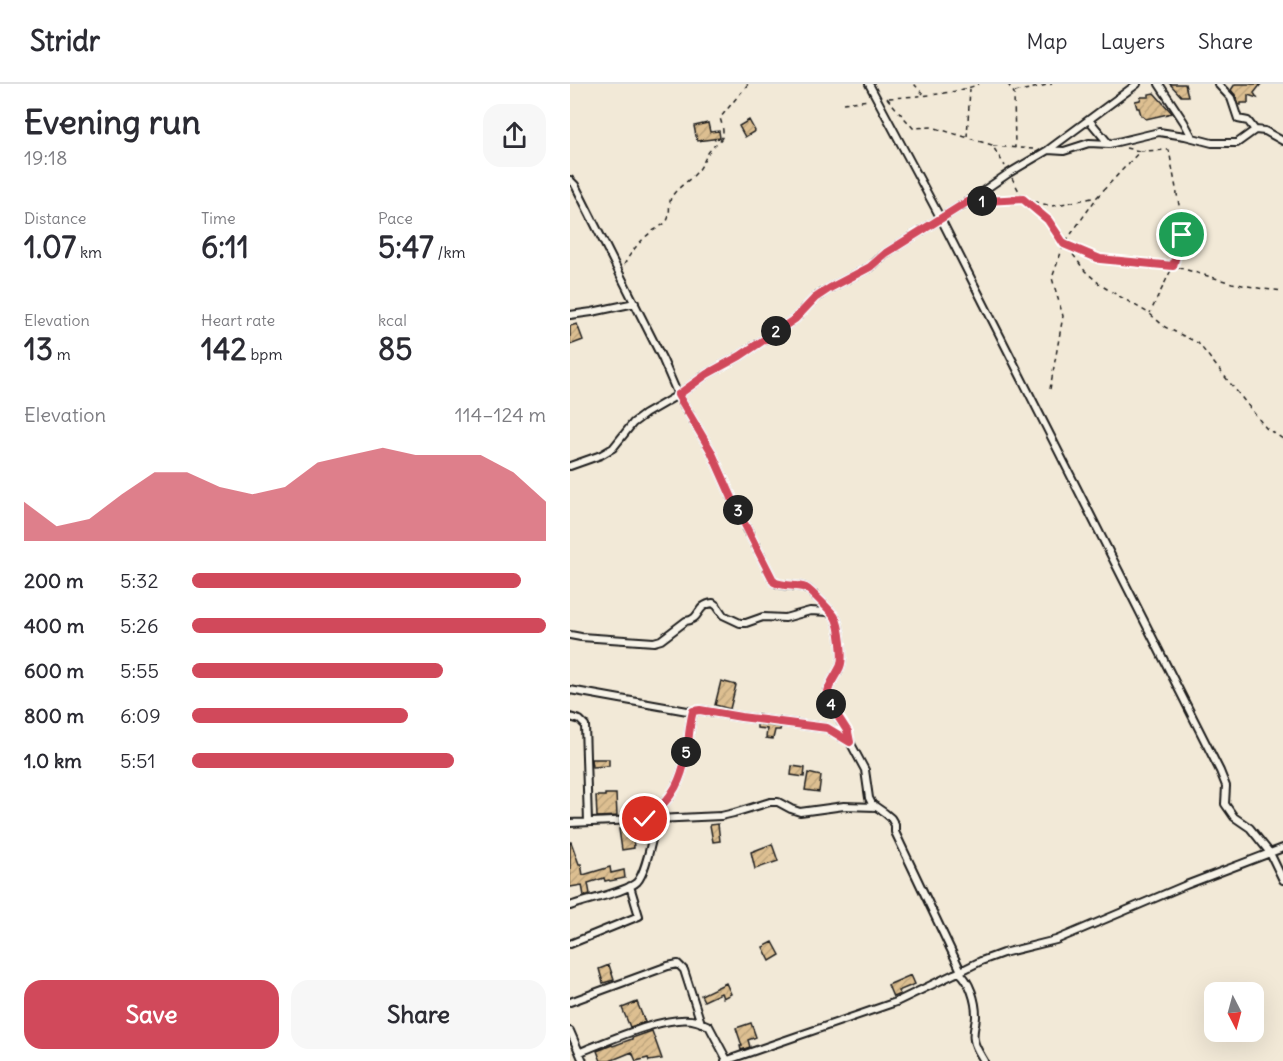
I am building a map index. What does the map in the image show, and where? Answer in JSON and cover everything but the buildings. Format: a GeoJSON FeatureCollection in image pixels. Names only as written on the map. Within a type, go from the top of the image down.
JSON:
{"type":"FeatureCollection","features":[{"type":"Feature","properties":{"kind":"street"},"geometry":{"type":"LineString","coordinates":[[869,84],[941,219],[1220,771],[1226,786],[1225,804],[1234,817],[1250,828],[1270,854],[1283,880]]}},
{"type":"Feature","properties":{"kind":"street"},"geometry":{"type":"LineString","coordinates":[[570,466],[613,448],[633,423],[795,319],[815,298],[830,288],[870,267],[886,253],[1048,150],[1137,84]]}},
{"type":"Feature","properties":{"kind":"street"},"geometry":{"type":"LineString","coordinates":[[1159,84],[1192,137]]}},
{"type":"Feature","properties":{"kind":"street"},"geometry":{"type":"LineString","coordinates":[[1218,84],[1231,98],[1238,118],[1248,121],[1255,130]]}},
{"type":"Feature","properties":{"kind":"street"},"geometry":{"type":"LineString","coordinates":[[1089,120],[1109,144]]}},
{"type":"Feature","properties":{"kind":"street"},"geometry":{"type":"LineString","coordinates":[[1048,150],[1064,151],[1089,143],[1109,144],[1159,132],[1212,142],[1237,143],[1255,130],[1265,131],[1283,141]]}},
{"type":"Feature","properties":{"kind":"street"},"geometry":{"type":"LineString","coordinates":[[570,180],[575,185],[620,273],[678,395],[711,451],[774,582],[779,585],[805,588],[836,618],[842,649],[842,664],[828,690],[828,701],[848,732],[858,760],[865,770],[872,804],[891,818],[895,825],[895,832],[959,965],[959,972]]}},
{"type":"Feature","properties":{"kind":"street"},"geometry":{"type":"LineString","coordinates":[[570,315],[634,303]]}},
{"type":"Feature","properties":{"kind":"street"},"geometry":{"type":"LineString","coordinates":[[570,635],[581,638],[657,642],[695,617],[702,606],[712,603],[723,615],[740,623],[763,617],[785,618],[810,611],[829,612]]}},
{"type":"Feature","properties":{"kind":"street"},"geometry":{"type":"LineString","coordinates":[[570,690],[693,711],[700,710],[827,728],[850,742]]}},
{"type":"Feature","properties":{"kind":"street"},"geometry":{"type":"LineString","coordinates":[[645,819],[660,809],[675,790],[683,767],[693,711]]}},
{"type":"Feature","properties":{"kind":"street"},"geometry":{"type":"LineString","coordinates":[[570,717],[580,720],[585,725],[588,822]]}},
{"type":"Feature","properties":{"kind":"street"},"geometry":{"type":"LineString","coordinates":[[570,823],[722,816],[770,802],[778,802],[800,812],[844,806],[876,807]]}},
{"type":"Feature","properties":{"kind":"street"},"geometry":{"type":"LineString","coordinates":[[570,906],[623,889],[637,882],[644,870],[658,818]]}},
{"type":"Feature","properties":{"kind":"street"},"geometry":{"type":"LineString","coordinates":[[579,1052],[638,1030],[675,1020],[695,1020],[709,1026],[726,1061],[896,1002],[1003,953],[1056,940],[1186,885],[1283,848]]}},
{"type":"Feature","properties":{"kind":"street"},"geometry":{"type":"LineString","coordinates":[[570,944],[639,915],[630,886]]}},
{"type":"Feature","properties":{"kind":"street"},"geometry":{"type":"LineString","coordinates":[[570,1002],[678,964],[684,970],[701,1023]]}},
{"type":"Feature","properties":{"kind":"street"},"geometry":{"type":"LineString","coordinates":[[959,972],[964,976],[971,994],[976,1015],[974,1041],[984,1061]]}},
{"type":"Feature","properties":{"kind":"street"},"geometry":{"type":"LineString","coordinates":[[570,1031],[583,1061]]}},
{"type":"Feature","properties":{"kind":"path"},"geometry":{"type":"LineString","coordinates":[[620,273],[635,248],[647,235],[666,222],[673,194],[695,174],[708,153],[722,140],[723,128],[720,118],[748,84]]}},
{"type":"Feature","properties":{"kind":"path"},"geometry":{"type":"LineString","coordinates":[[914,84],[924,96]]}},
{"type":"Feature","properties":{"kind":"path"},"geometry":{"type":"LineString","coordinates":[[979,84],[970,88],[924,96],[887,98],[913,128],[932,127],[992,145],[1048,150]]}},
{"type":"Feature","properties":{"kind":"path"},"geometry":{"type":"LineString","coordinates":[[1008,84],[1014,93],[1015,148]]}},
{"type":"Feature","properties":{"kind":"path"},"geometry":{"type":"LineString","coordinates":[[1014,93],[1052,84]]}},
{"type":"Feature","properties":{"kind":"path"},"geometry":{"type":"LineString","coordinates":[[967,137],[970,88]]}},
{"type":"Feature","properties":{"kind":"path"},"geometry":{"type":"LineString","coordinates":[[843,103],[876,99]]}},
{"type":"Feature","properties":{"kind":"path"},"geometry":{"type":"LineString","coordinates":[[992,145],[1023,199],[1048,220],[1085,271],[1102,286],[1150,314],[1165,327],[1198,343],[1266,428],[1283,439]]}},
{"type":"Feature","properties":{"kind":"path"},"geometry":{"type":"LineString","coordinates":[[1050,389],[1063,316],[1052,278],[1064,244],[1098,196],[1140,151],[1169,150],[1182,235],[1173,266],[1150,314]]}},
{"type":"Feature","properties":{"kind":"path"},"geometry":{"type":"LineString","coordinates":[[967,202],[1023,199],[1052,206],[1098,196]]}},
{"type":"Feature","properties":{"kind":"path"},"geometry":{"type":"LineString","coordinates":[[1064,244],[1100,259],[1173,266],[1232,283],[1264,290],[1283,291]]}},
{"type":"Feature","properties":{"kind":"route"},"geometry":{"type":"LineString","coordinates":[[645,819],[660,809],[675,790],[683,767],[693,711],[700,710],[827,728],[850,742],[848,732],[827,696],[842,664],[842,649],[836,618],[805,588],[779,585],[774,582],[711,451],[678,395],[707,374],[740,356],[795,319],[815,298],[870,267],[886,253],[967,202],[1023,199],[1048,220],[1064,244],[1100,259],[1173,266],[1182,235]]}}]}
